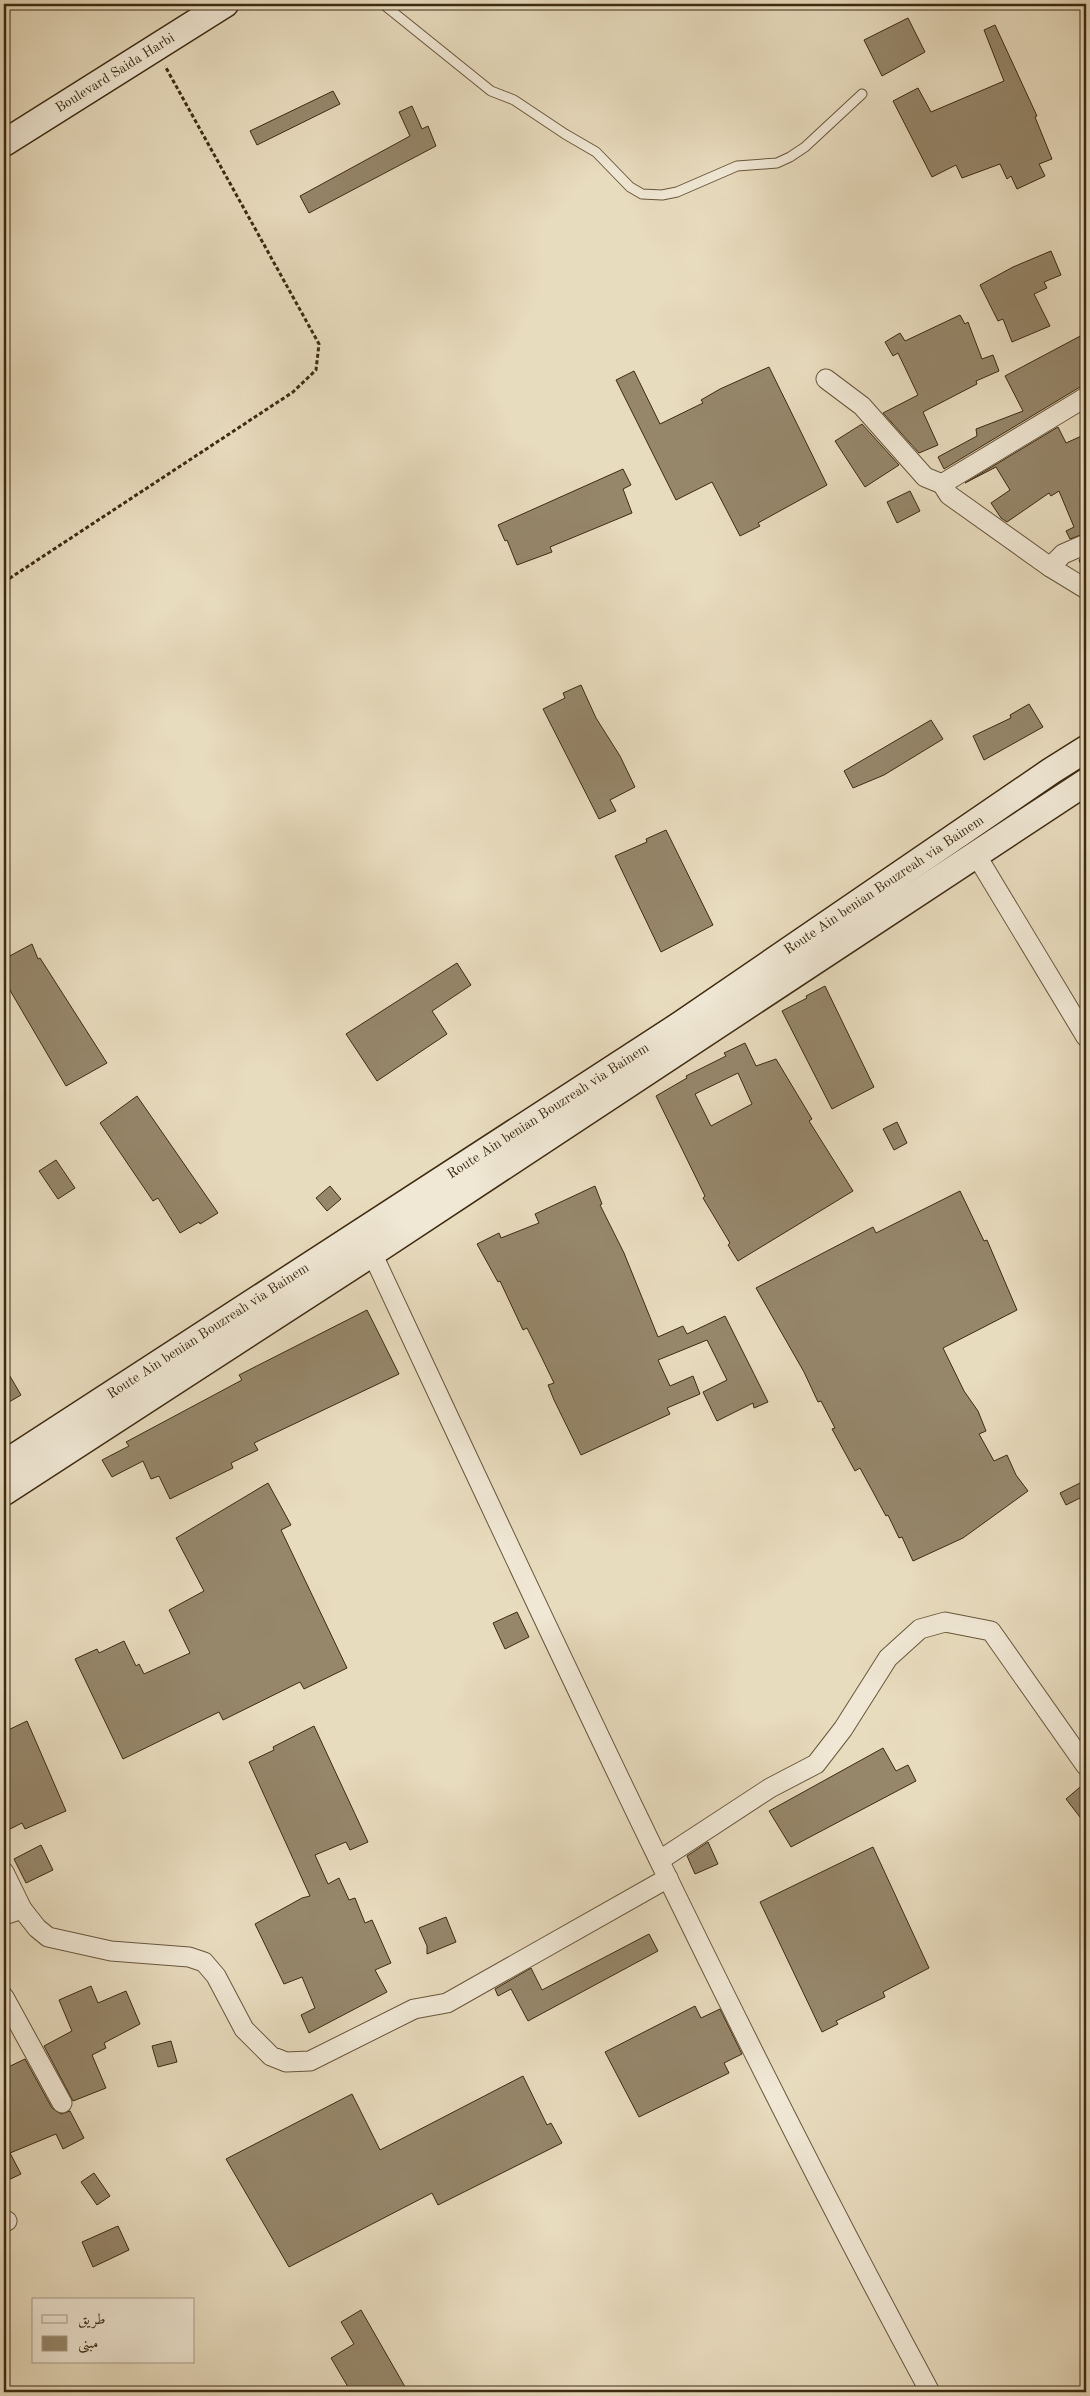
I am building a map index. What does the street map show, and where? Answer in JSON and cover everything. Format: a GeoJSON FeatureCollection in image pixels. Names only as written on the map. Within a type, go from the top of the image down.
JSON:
{"type":"FeatureCollection","features":[{"type":"Feature","properties":{"kind":"main road","name":"Boulevard Saida Harbi"},"geometry":{"type":"LineString","coordinates":[[4,143],[225,4]]}},
{"type":"Feature","properties":{"kind":"main road","name":"Route Ain benian Bouzreah via Bainem"},"geometry":{"type":"LineString","coordinates":[[4,1464],[680,1026],[1051,771],[1086,749]]}},
{"type":"Feature","properties":{"kind":"main road","name":"Route Ain benian Bouzreah via Bainem"},"geometry":{"type":"LineString","coordinates":[[4,1492],[372,1253],[975,853],[1086,782]]}},
{"type":"Feature","properties":{"kind":"street"},"geometry":{"type":"LineString","coordinates":[[826,379],[862,406],[925,476],[942,484],[949,495],[1050,567],[1086,590]]}},
{"type":"Feature","properties":{"kind":"street"},"geometry":{"type":"LineString","coordinates":[[942,484],[1086,397]]}},
{"type":"Feature","properties":{"kind":"street"},"geometry":{"type":"LineString","coordinates":[[1050,567],[1063,554],[1086,544]]}},
{"type":"Feature","properties":{"kind":"street"},"geometry":{"type":"LineString","coordinates":[[975,853],[1086,1037]]}},
{"type":"Feature","properties":{"kind":"street"},"geometry":{"type":"LineString","coordinates":[[372,1253],[518,1566],[668,1878],[818,2180],[930,2392]]}},
{"type":"Feature","properties":{"kind":"street"},"geometry":{"type":"LineString","coordinates":[[660,1860],[770,1788],[816,1764],[843,1729],[888,1658],[920,1629],[945,1622],[991,1630],[1086,1766]]}},
{"type":"Feature","properties":{"kind":"street"},"geometry":{"type":"LineString","coordinates":[[4,1872],[22,1909],[37,1928],[48,1937],[111,1951],[189,1957],[204,1962],[216,1976],[244,2030],[254,2042],[271,2056],[286,2062],[298,2063],[319,2058],[414,2009],[446,2003],[668,1878]]}},
{"type":"Feature","properties":{"kind":"street"},"geometry":{"type":"LineString","coordinates":[[4,1915],[22,1909]]}},
{"type":"Feature","properties":{"kind":"street"},"geometry":{"type":"LineString","coordinates":[[4,1997],[62,2103]]}},
{"type":"Feature","properties":{"kind":"lane"},"geometry":{"type":"LineString","coordinates":[[383,4],[491,91],[514,100],[596,152],[630,187],[642,194],[662,195],[677,192],[737,166],[778,163],[805,147],[862,94]]}},
{"type":"Feature","properties":{"kind":"path"},"geometry":{"type":"LineString","coordinates":[[4,582],[293,392],[316,370],[319,344],[155,48]]}},
{"type":"Feature","properties":{"kind":"building"},"geometry":{"type":"Polygon","coordinates":[[[908,18],[925,52],[882,76],[864,40],[908,18]]]}},
{"type":"Feature","properties":{"kind":"building"},"geometry":{"type":"Polygon","coordinates":[[[995,25],[1037,116],[1035,117],[1052,159],[1039,164],[1045,176],[1017,189],[1011,176],[1007,179],[1000,164],[962,178],[956,165],[932,177],[893,101],[918,88],[931,112],[1004,81],[984,30],[995,25]]]}},
{"type":"Feature","properties":{"kind":"building"},"geometry":{"type":"Polygon","coordinates":[[[333,91],[340,104],[257,145],[250,131],[333,91]]]}},
{"type":"Feature","properties":{"kind":"building"},"geometry":{"type":"Polygon","coordinates":[[[412,106],[422,129],[428,126],[436,146],[309,213],[300,196],[410,136],[399,112],[412,106]]]}},
{"type":"Feature","properties":{"kind":"building"},"geometry":{"type":"Polygon","coordinates":[[[1051,251],[1061,275],[1044,282],[1047,288],[1034,294],[1050,326],[1012,342],[1003,319],[998,321],[980,285],[1013,267],[1051,251]]]}},
{"type":"Feature","properties":{"kind":"building"},"geometry":{"type":"Polygon","coordinates":[[[960,315],[965,324],[968,322],[982,359],[993,355],[999,371],[976,381],[977,384],[923,412],[938,445],[919,453],[883,413],[918,395],[898,353],[893,356],[885,342],[900,333],[905,341],[960,315]]]}},
{"type":"Feature","properties":{"kind":"building"},"geometry":{"type":"Polygon","coordinates":[[[1086,333],[1086,386],[1080,387],[944,469],[938,457],[977,436],[976,429],[1023,411],[1005,376],[1086,333]]]}},
{"type":"Feature","properties":{"kind":"building"},"geometry":{"type":"Polygon","coordinates":[[[769,367],[827,485],[758,523],[760,526],[740,536],[712,482],[676,500],[616,380],[634,371],[660,424],[703,403],[701,400],[720,389],[769,367]]]}},
{"type":"Feature","properties":{"kind":"building"},"geometry":{"type":"Polygon","coordinates":[[[862,424],[899,465],[865,487],[835,441],[862,424]]]}},
{"type":"Feature","properties":{"kind":"building"},"geometry":{"type":"Polygon","coordinates":[[[1058,427],[1066,443],[1086,434],[1086,533],[1070,539],[1066,531],[1074,527],[1059,491],[1051,496],[1049,493],[1007,522],[1001,518],[991,503],[1010,490],[996,467],[965,483],[1058,427]]]}},
{"type":"Feature","properties":{"kind":"building"},"geometry":{"type":"Polygon","coordinates":[[[623,469],[631,485],[623,489],[632,513],[550,547],[552,552],[517,565],[507,540],[505,541],[498,525],[623,469]]]}},
{"type":"Feature","properties":{"kind":"building"},"geometry":{"type":"Polygon","coordinates":[[[910,491],[920,511],[897,523],[887,502],[910,491]]]}},
{"type":"Feature","properties":{"kind":"building"},"geometry":{"type":"Polygon","coordinates":[[[1086,556],[1086,576],[1079,560],[1086,556]]]}},
{"type":"Feature","properties":{"kind":"building"},"geometry":{"type":"Polygon","coordinates":[[[581,685],[596,718],[620,756],[635,787],[610,800],[616,811],[599,819],[543,709],[565,698],[563,693],[581,685]]]}},
{"type":"Feature","properties":{"kind":"building"},"geometry":{"type":"Polygon","coordinates":[[[1029,704],[1043,727],[984,760],[973,736],[1011,718],[1010,715],[1029,704]]]}},
{"type":"Feature","properties":{"kind":"building"},"geometry":{"type":"Polygon","coordinates":[[[931,720],[943,739],[884,775],[853,788],[844,771],[931,720]]]}},
{"type":"Feature","properties":{"kind":"building"},"geometry":{"type":"Polygon","coordinates":[[[666,830],[713,925],[661,952],[615,856],[647,842],[646,839],[666,830]]]}},
{"type":"Feature","properties":{"kind":"building"},"geometry":{"type":"Polygon","coordinates":[[[32,944],[38,959],[40,958],[107,1063],[66,1086],[4,980],[4,959],[32,944]]]}},
{"type":"Feature","properties":{"kind":"building"},"geometry":{"type":"Polygon","coordinates":[[[457,963],[471,985],[432,1011],[447,1034],[377,1081],[346,1034],[457,963]]]}},
{"type":"Feature","properties":{"kind":"building"},"geometry":{"type":"Polygon","coordinates":[[[825,986],[874,1087],[832,1109],[782,1011],[825,986]]]}},
{"type":"Feature","properties":{"kind":"building"},"geometry":{"type":"Polygon","coordinates":[[[745,1043],[756,1066],[776,1059],[812,1119],[809,1121],[853,1191],[738,1261],[728,1245],[730,1243],[703,1198],[705,1196],[656,1096],[687,1078],[686,1076],[726,1056],[724,1053],[745,1043]],[[738,1073],[695,1094],[711,1126],[752,1104],[738,1073]]]}},
{"type":"Feature","properties":{"kind":"building"},"geometry":{"type":"Polygon","coordinates":[[[137,1096],[218,1213],[180,1233],[158,1198],[153,1201],[100,1123],[137,1096]]]}},
{"type":"Feature","properties":{"kind":"building"},"geometry":{"type":"Polygon","coordinates":[[[897,1122],[907,1143],[894,1150],[883,1129],[897,1122]]]}},
{"type":"Feature","properties":{"kind":"building"},"geometry":{"type":"Polygon","coordinates":[[[56,1160],[75,1188],[58,1199],[39,1171],[56,1160]]]}},
{"type":"Feature","properties":{"kind":"building"},"geometry":{"type":"Polygon","coordinates":[[[330,1186],[341,1199],[327,1211],[316,1198],[330,1186]]]}},
{"type":"Feature","properties":{"kind":"building"},"geometry":{"type":"Polygon","coordinates":[[[595,1186],[602,1204],[600,1205],[624,1253],[658,1337],[683,1326],[687,1334],[725,1316],[768,1402],[754,1408],[753,1403],[717,1421],[703,1392],[727,1380],[707,1340],[658,1360],[670,1386],[693,1376],[700,1394],[667,1408],[670,1414],[581,1455],[554,1400],[548,1385],[554,1383],[540,1354],[527,1328],[523,1330],[500,1281],[498,1282],[477,1244],[499,1233],[501,1238],[539,1223],[535,1214],[595,1186]]]}},
{"type":"Feature","properties":{"kind":"building"},"geometry":{"type":"Polygon","coordinates":[[[960,1191],[984,1241],[987,1240],[1017,1310],[943,1348],[964,1391],[978,1411],[986,1431],[979,1434],[994,1461],[1007,1455],[1016,1475],[1028,1491],[963,1538],[913,1561],[902,1537],[899,1538],[888,1515],[886,1516],[860,1468],[855,1471],[832,1429],[835,1428],[821,1401],[818,1402],[804,1372],[756,1288],[873,1227],[876,1233],[960,1191]]]}},
{"type":"Feature","properties":{"kind":"building"},"geometry":{"type":"Polygon","coordinates":[[[367,1310],[399,1374],[254,1443],[258,1450],[231,1463],[233,1468],[170,1499],[159,1476],[151,1479],[143,1461],[112,1477],[102,1460],[129,1446],[126,1442],[242,1380],[239,1375],[367,1310]]]}},
{"type":"Feature","properties":{"kind":"building"},"geometry":{"type":"Polygon","coordinates":[[[4,1366],[21,1395],[4,1405],[4,1366]]]}},
{"type":"Feature","properties":{"kind":"building"},"geometry":{"type":"Polygon","coordinates":[[[1086,1480],[1086,1495],[1066,1505],[1060,1493],[1086,1480]]]}},
{"type":"Feature","properties":{"kind":"building"},"geometry":{"type":"Polygon","coordinates":[[[268,1483],[291,1525],[281,1530],[347,1668],[304,1689],[300,1682],[223,1720],[219,1712],[123,1759],[75,1659],[97,1649],[99,1653],[124,1641],[136,1666],[139,1664],[144,1674],[190,1653],[169,1610],[204,1591],[176,1538],[268,1483]]]}},
{"type":"Feature","properties":{"kind":"building"},"geometry":{"type":"Polygon","coordinates":[[[517,1612],[529,1637],[505,1649],[493,1623],[517,1612]]]}},
{"type":"Feature","properties":{"kind":"building"},"geometry":{"type":"Polygon","coordinates":[[[27,1721],[66,1811],[25,1829],[22,1823],[4,1832],[4,1732],[27,1721]]]}},
{"type":"Feature","properties":{"kind":"building"},"geometry":{"type":"Polygon","coordinates":[[[314,1726],[368,1842],[350,1850],[346,1842],[315,1855],[328,1884],[339,1878],[349,1900],[355,1898],[365,1923],[372,1920],[391,1963],[375,1970],[387,1992],[309,2033],[301,2015],[315,2008],[302,1977],[284,1984],[255,1924],[302,1898],[310,1896],[249,1762],[274,1750],[273,1747],[314,1726]]]}},
{"type":"Feature","properties":{"kind":"building"},"geometry":{"type":"Polygon","coordinates":[[[883,1748],[896,1771],[908,1765],[916,1781],[791,1847],[769,1811],[883,1748]]]}},
{"type":"Feature","properties":{"kind":"building"},"geometry":{"type":"Polygon","coordinates":[[[1086,1782],[1086,1825],[1066,1799],[1086,1782]]]}},
{"type":"Feature","properties":{"kind":"building"},"geometry":{"type":"Polygon","coordinates":[[[708,1842],[718,1864],[695,1874],[687,1856],[708,1842]]]}},
{"type":"Feature","properties":{"kind":"building"},"geometry":{"type":"Polygon","coordinates":[[[41,1845],[53,1870],[26,1883],[14,1859],[41,1845]]]}},
{"type":"Feature","properties":{"kind":"building"},"geometry":{"type":"Polygon","coordinates":[[[873,1847],[929,1968],[883,1992],[885,1997],[836,2021],[838,2024],[822,2032],[760,1902],[873,1847]]]}},
{"type":"Feature","properties":{"kind":"building"},"geometry":{"type":"Polygon","coordinates":[[[446,1917],[456,1942],[427,1954],[427,1946],[419,1928],[446,1917]]]}},
{"type":"Feature","properties":{"kind":"building"},"geometry":{"type":"Polygon","coordinates":[[[649,1934],[658,1951],[528,2021],[511,1989],[498,1996],[495,1989],[531,1968],[542,1990],[649,1934]]]}},
{"type":"Feature","properties":{"kind":"building"},"geometry":{"type":"Polygon","coordinates":[[[91,1986],[98,2003],[126,1991],[140,2024],[104,2043],[106,2048],[92,2055],[106,2088],[73,2101],[44,2046],[72,2031],[59,2000],[91,1986]]]}},
{"type":"Feature","properties":{"kind":"building"},"geometry":{"type":"Polygon","coordinates":[[[695,2006],[701,2018],[720,2009],[742,2054],[724,2063],[729,2073],[639,2117],[605,2052],[695,2006]]]}},
{"type":"Feature","properties":{"kind":"building"},"geometry":{"type":"Polygon","coordinates":[[[171,2041],[177,2062],[158,2067],[152,2046],[171,2041]]]}},
{"type":"Feature","properties":{"kind":"building"},"geometry":{"type":"Polygon","coordinates":[[[25,2059],[52,2108],[61,2114],[70,2111],[84,2138],[63,2149],[56,2134],[10,2153],[21,2174],[4,2182],[4,2069],[25,2059]]]}},
{"type":"Feature","properties":{"kind":"building"},"geometry":{"type":"Polygon","coordinates":[[[523,2076],[547,2125],[551,2123],[562,2143],[438,2205],[432,2193],[289,2267],[226,2159],[352,2094],[380,2150],[523,2076]]]}},
{"type":"Feature","properties":{"kind":"building"},"geometry":{"type":"Polygon","coordinates":[[[94,2173],[110,2196],[97,2205],[81,2182],[94,2173]]]}},
{"type":"Feature","properties":{"kind":"building"},"geometry":{"type":"Polygon","coordinates":[[[118,2226],[129,2250],[93,2267],[82,2242],[118,2226]]]}},
{"type":"Feature","properties":{"kind":"building"},"geometry":{"type":"Polygon","coordinates":[[[361,2310],[408,2392],[351,2392],[331,2358],[354,2344],[341,2322],[361,2310]]]}}]}
